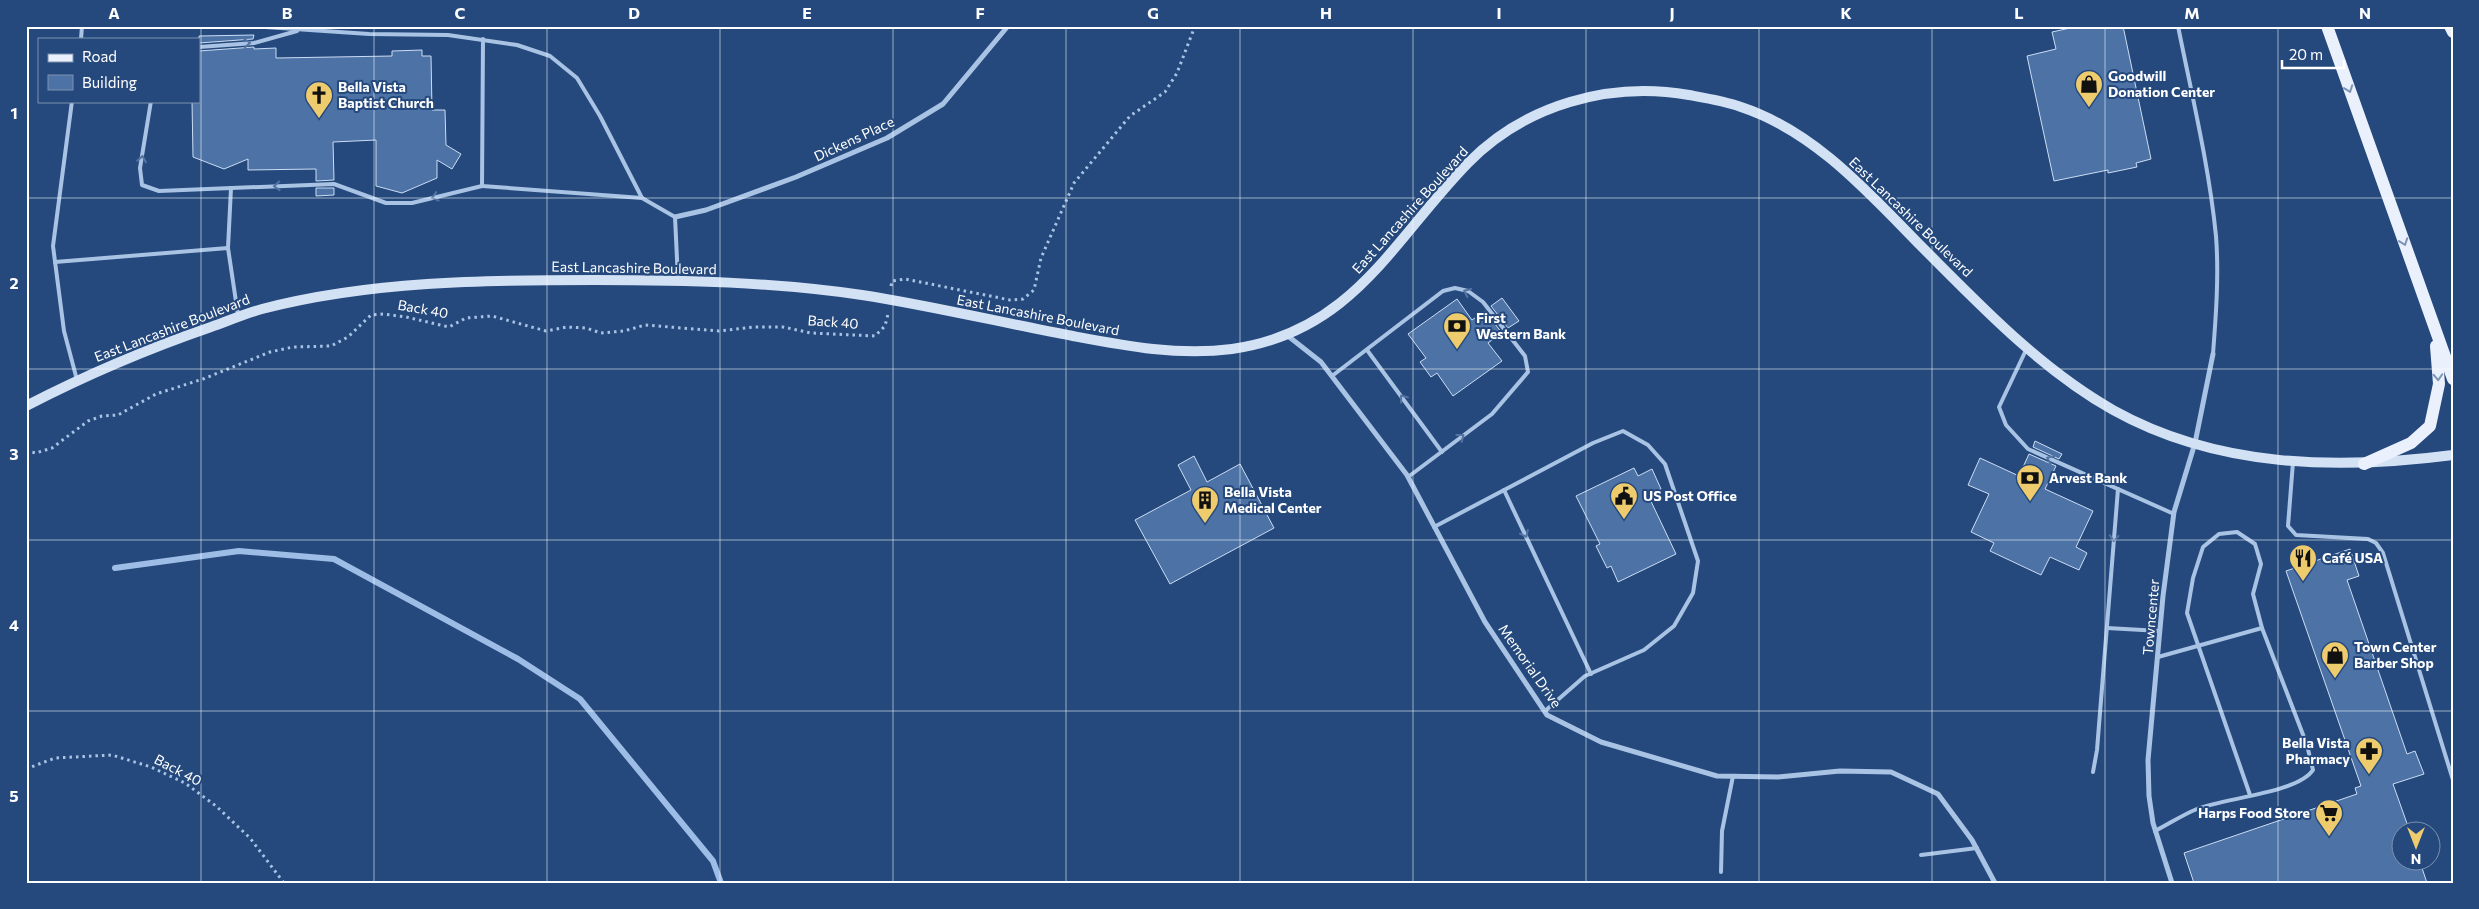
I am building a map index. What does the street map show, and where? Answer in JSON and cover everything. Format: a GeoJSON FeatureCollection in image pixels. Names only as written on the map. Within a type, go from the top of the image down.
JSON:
{"type":"FeatureCollection","features":[{"type":"Feature","properties":{"kind":"main road"},"geometry":{"type":"LineString","coordinates":[[2326,26],[2453,379]]}},
{"type":"Feature","properties":{"kind":"main road"},"geometry":{"type":"LineString","coordinates":[[2450,26],[2453,32]]}},
{"type":"Feature","properties":{"kind":"main road","name":"East Lancashire Boulevard"},"geometry":{"type":"LineString","coordinates":[[26,406],[77,380],[172,340],[261,310],[360,290],[511,280],[678,280],[788,286],[863,295],[1133,347],[1179,352],[1235,349],[1288,336],[1314,323],[1341,304],[1383,264],[1470,161],[1535,113],[1580,98],[1633,90],[1685,94],[1742,107],[1794,132],[1855,178],[2002,327],[2112,410],[2156,430],[2248,457],[2293,462],[2364,464],[2453,455]]}},
{"type":"Feature","properties":{"kind":"main road"},"geometry":{"type":"LineString","coordinates":[[2364,464],[2412,443],[2430,426],[2439,384],[2435,328]]}},
{"type":"Feature","properties":{"kind":"street","name":"Dickens Place"},"geometry":{"type":"LineString","coordinates":[[675,217],[706,210],[796,177],[887,138],[943,104],[1008,26]]}},
{"type":"Feature","properties":{"kind":"street","name":"Memorial Drive"},"geometry":{"type":"LineString","coordinates":[[1288,336],[1321,362],[1408,477],[1485,622],[1547,715],[1601,742],[1717,776],[1778,777],[1840,771],[1892,772],[1938,794],[1976,848],[1995,883]]}},
{"type":"Feature","properties":{"kind":"street","name":"Towncenter"},"geometry":{"type":"LineString","coordinates":[[2172,883],[2155,831],[2149,796],[2148,760],[2160,631],[2174,514],[2195,443],[2213,354]]}},
{"type":"Feature","properties":{"kind":"lane"},"geometry":{"type":"LineString","coordinates":[[252,26],[369,34],[448,35],[517,45],[550,56],[576,78],[600,116],[642,198]]}},
{"type":"Feature","properties":{"kind":"lane"},"geometry":{"type":"LineString","coordinates":[[2178,26],[2206,169],[2216,237],[2217,301],[2213,354]]}},
{"type":"Feature","properties":{"kind":"lane"},"geometry":{"type":"LineString","coordinates":[[200,47],[254,43],[301,30]]}},
{"type":"Feature","properties":{"kind":"lane"},"geometry":{"type":"LineString","coordinates":[[482,186],[483,39]]}},
{"type":"Feature","properties":{"kind":"lane"},"geometry":{"type":"LineString","coordinates":[[72,102],[54,237],[54,262],[64,331],[77,380]]}},
{"type":"Feature","properties":{"kind":"lane"},"geometry":{"type":"LineString","coordinates":[[151,102],[140,168],[142,185],[159,191],[334,184],[386,204],[412,204],[482,186],[642,198],[675,217],[678,280]]}},
{"type":"Feature","properties":{"kind":"lane"},"geometry":{"type":"LineString","coordinates":[[231,188],[228,248],[238,318]]}},
{"type":"Feature","properties":{"kind":"lane"},"geometry":{"type":"LineString","coordinates":[[54,262],[228,248]]}},
{"type":"Feature","properties":{"kind":"lane"},"geometry":{"type":"LineString","coordinates":[[1332,376],[1443,291],[1455,288],[1468,291],[1483,302],[1525,356],[1528,372],[1492,414],[1408,477]]}},
{"type":"Feature","properties":{"kind":"lane"},"geometry":{"type":"LineString","coordinates":[[2028,348],[1999,408],[2006,425],[2028,450],[2174,514]]}},
{"type":"Feature","properties":{"kind":"lane"},"geometry":{"type":"LineString","coordinates":[[1367,350],[1442,452]]}},
{"type":"Feature","properties":{"kind":"lane"},"geometry":{"type":"LineString","coordinates":[[1434,527],[1593,443],[1623,431],[1648,445],[1664,464],[1698,561],[1693,592],[1674,626],[1644,650],[1585,676],[1545,711]]}},
{"type":"Feature","properties":{"kind":"lane"},"geometry":{"type":"LineString","coordinates":[[2293,462],[2288,526],[2296,535],[2368,539],[2376,543],[2383,553],[2453,780]]}},
{"type":"Feature","properties":{"kind":"lane"},"geometry":{"type":"LineString","coordinates":[[2093,772],[2097,750],[2118,489]]}},
{"type":"Feature","properties":{"kind":"lane"},"geometry":{"type":"LineString","coordinates":[[1504,490],[1591,674]]}},
{"type":"Feature","properties":{"kind":"lane"},"geometry":{"type":"LineString","coordinates":[[2155,831],[2198,809],[2298,783],[2308,777],[2312,770],[2307,745],[2262,628],[2253,594],[2261,564],[2255,544],[2237,532],[2219,534],[2203,547],[2193,578],[2187,613],[2196,645],[2250,795]]}},
{"type":"Feature","properties":{"kind":"lane"},"geometry":{"type":"LineString","coordinates":[[2107,628],[2160,631]]}},
{"type":"Feature","properties":{"kind":"lane"},"geometry":{"type":"LineString","coordinates":[[2158,657],[2262,628]]}},
{"type":"Feature","properties":{"kind":"lane"},"geometry":{"type":"LineString","coordinates":[[1721,872],[1722,831],[1733,776]]}},
{"type":"Feature","properties":{"kind":"lane"},"geometry":{"type":"LineString","coordinates":[[1921,855],[1976,848]]}},
{"type":"Feature","properties":{"kind":"path"},"geometry":{"type":"LineString","coordinates":[[891,290],[892,282],[905,279],[992,297],[1023,299],[1034,290],[1040,258],[1074,183],[1130,116],[1165,92],[1177,73],[1195,26]]}},
{"type":"Feature","properties":{"kind":"path","name":"Back 40"},"geometry":{"type":"LineString","coordinates":[[26,452],[36,453],[52,448],[88,421],[102,416],[118,415],[156,394],[203,379],[270,352],[293,347],[331,346],[348,338],[370,315],[383,314],[406,317],[448,327],[466,318],[492,316],[546,331],[567,327],[586,328],[601,333],[624,331],[645,324],[719,331],[753,327],[783,327],[810,333],[875,336],[884,326],[889,311]]}},
{"type":"Feature","properties":{"kind":"path","name":"Back 40"},"geometry":{"type":"LineString","coordinates":[[26,768],[55,758],[112,755],[151,767],[185,783],[216,806],[250,838],[284,883]]}},
{"type":"Feature","properties":{"kind":"building","name":"Goodwill Donation Center"},"geometry":{"type":"Polygon","coordinates":[[[2079,26],[2123,26],[2151,159],[2136,163],[2137,167],[2108,173],[2108,170],[2054,181],[2027,56],[2056,49],[2052,32],[2079,26]]]}},
{"type":"Feature","properties":{"kind":"building"},"geometry":{"type":"Polygon","coordinates":[[[254,35],[253,39],[200,43],[199,36],[254,35]]]}},
{"type":"Feature","properties":{"kind":"building","name":"Bella Vista Baptist Church"},"geometry":{"type":"Polygon","coordinates":[[[254,47],[254,49],[276,48],[276,58],[392,56],[392,51],[422,50],[422,56],[431,56],[432,110],[445,110],[446,145],[461,154],[452,169],[437,160],[437,178],[402,193],[376,186],[376,140],[333,142],[334,180],[316,181],[316,169],[248,170],[248,159],[224,169],[193,157],[192,102],[200,102],[200,51],[254,47]]]}},
{"type":"Feature","properties":{"kind":"building"},"geometry":{"type":"Polygon","coordinates":[[[316,188],[334,188],[334,195],[316,196],[316,188]]]}},
{"type":"Feature","properties":{"kind":"building"},"geometry":{"type":"Polygon","coordinates":[[[1502,298],[1519,321],[1508,328],[1491,306],[1502,298]]]}},
{"type":"Feature","properties":{"kind":"building","name":"First Western Bank"},"geometry":{"type":"Polygon","coordinates":[[[1457,299],[1472,320],[1485,311],[1502,333],[1488,343],[1502,361],[1453,396],[1437,373],[1431,377],[1420,362],[1426,358],[1408,334],[1457,299]]]}},
{"type":"Feature","properties":{"kind":"building"},"geometry":{"type":"Polygon","coordinates":[[[2035,441],[2062,454],[2059,459],[2033,447],[2035,441]]]}},
{"type":"Feature","properties":{"kind":"building","name":"Arvest Bank"},"geometry":{"type":"Polygon","coordinates":[[[2029,454],[2056,466],[2045,489],[2093,511],[2076,547],[2087,553],[2079,570],[2050,557],[2041,575],[1990,551],[1994,543],[1971,532],[1989,494],[1968,485],[1980,458],[2019,476],[2029,454]]]}},
{"type":"Feature","properties":{"kind":"building","name":"Bella Vista Medical Center"},"geometry":{"type":"Polygon","coordinates":[[[1194,456],[1207,482],[1240,464],[1274,528],[1170,584],[1135,520],[1191,490],[1178,465],[1194,456]]]}},
{"type":"Feature","properties":{"kind":"building","name":"US Post Office"},"geometry":{"type":"Polygon","coordinates":[[[1634,468],[1638,476],[1652,469],[1661,489],[1648,495],[1676,554],[1618,582],[1611,566],[1607,568],[1596,546],[1600,544],[1576,496],[1634,468]]]}},
{"type":"Feature","properties":{"kind":"building"},"geometry":{"type":"Polygon","coordinates":[[[2350,549],[2359,576],[2347,580],[2407,754],[2415,751],[2424,774],[2393,784],[2406,822],[2392,822],[2392,872],[2423,872],[2427,883],[2194,883],[2184,853],[2357,794],[2355,788],[2361,786],[2286,571],[2350,549]]]}},
{"type":"Feature","properties":{"kind":"waterway"},"geometry":{"type":"LineString","coordinates":[[115,568],[239,551],[334,559],[518,659],[580,699],[713,861],[721,883]]}},
{"type":"Feature","properties":{"kind":"place","name":"Goodwill Donation Center"},"geometry":{"type":"Point","coordinates":[2089,108]}},
{"type":"Feature","properties":{"kind":"place","name":"Bella Vista Baptist Church"},"geometry":{"type":"Point","coordinates":[319,119]}},
{"type":"Feature","properties":{"kind":"place","name":"First Western Bank"},"geometry":{"type":"Point","coordinates":[1457,350]}},
{"type":"Feature","properties":{"kind":"place","name":"Arvest Bank"},"geometry":{"type":"Point","coordinates":[2030,502]}},
{"type":"Feature","properties":{"kind":"place","name":"US Post Office"},"geometry":{"type":"Point","coordinates":[1624,520]}},
{"type":"Feature","properties":{"kind":"place","name":"Bella Vista Medical Center"},"geometry":{"type":"Point","coordinates":[1205,524]}},
{"type":"Feature","properties":{"kind":"place","name":"Café USA"},"geometry":{"type":"Point","coordinates":[2303,582]}},
{"type":"Feature","properties":{"kind":"place","name":"Town Center Barber Shop"},"geometry":{"type":"Point","coordinates":[2335,679]}},
{"type":"Feature","properties":{"kind":"place","name":"Bella Vista Pharmacy"},"geometry":{"type":"Point","coordinates":[2369,775]}},
{"type":"Feature","properties":{"kind":"place","name":"Harps Food Store"},"geometry":{"type":"Point","coordinates":[2329,837]}}]}
